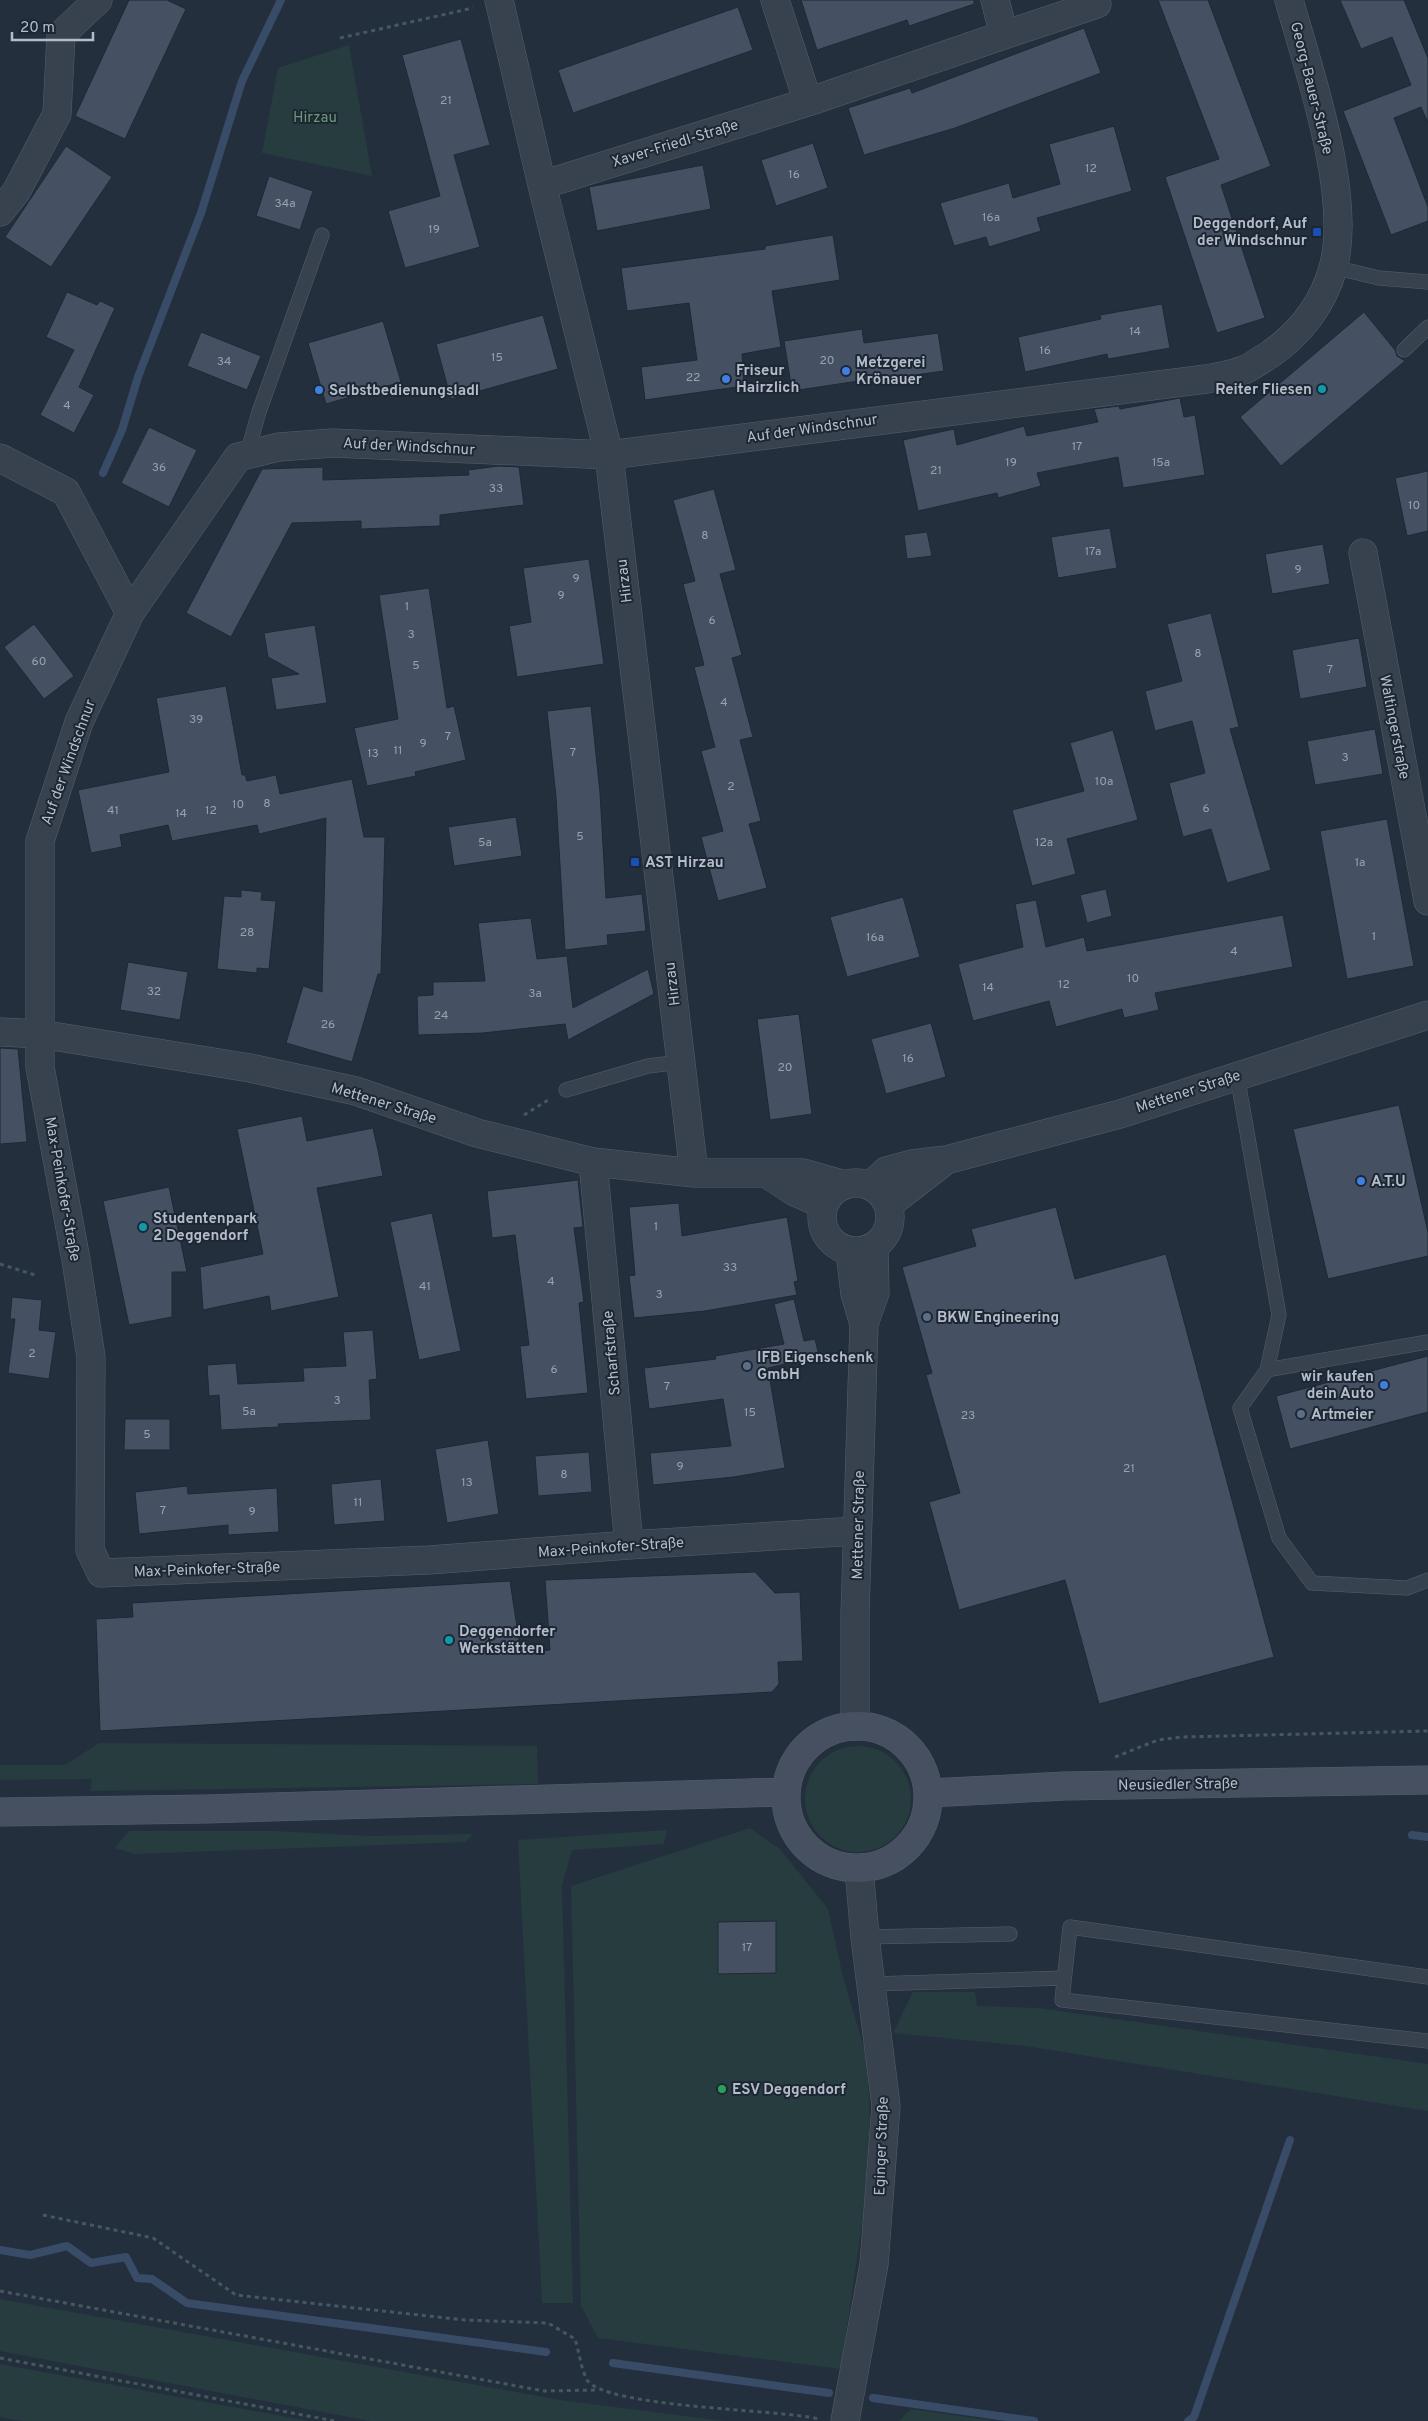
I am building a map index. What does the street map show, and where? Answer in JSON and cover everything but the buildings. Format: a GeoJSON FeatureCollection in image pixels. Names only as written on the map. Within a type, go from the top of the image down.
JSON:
{"type":"FeatureCollection","features":[{"type":"Feature","properties":{"kind":"main road"},"geometry":{"type":"LineString","coordinates":[[855,1726],[883,1730],[907,1745],[923,1768],[929,1794],[924,1823],[909,1846],[886,1862],[859,1869],[832,1864],[808,1849],[792,1826],[785,1792],[790,1772],[805,1748],[828,1732],[855,1726]]}},
{"type":"Feature","properties":{"kind":"main road","name":"Neusiedler Straße"},"geometry":{"type":"LineString","coordinates":[[929,1794],[1065,1786],[1428,1780]]}},
{"type":"Feature","properties":{"kind":"main road"},"geometry":{"type":"LineString","coordinates":[[0,1812],[206,1809],[785,1792]]}},
{"type":"Feature","properties":{"kind":"street"},"geometry":{"type":"LineString","coordinates":[[0,212],[16,192],[57,114],[61,35],[98,0]]}},
{"type":"Feature","properties":{"kind":"street"},"geometry":{"type":"LineString","coordinates":[[775,0],[808,102]]}},
{"type":"Feature","properties":{"kind":"street"},"geometry":{"type":"LineString","coordinates":[[995,0],[1004,35]]}},
{"type":"Feature","properties":{"kind":"street","name":"Georg-Bauer-Straße"},"geometry":{"type":"LineString","coordinates":[[1206,379],[1246,369],[1282,346],[1306,322],[1321,298],[1333,267],[1338,234],[1337,206],[1326,131],[1290,0]]}},
{"type":"Feature","properties":{"kind":"street","name":"Hirzau"},"geometry":{"type":"LineString","coordinates":[[499,1],[542,185],[609,455],[694,1173]]}},
{"type":"Feature","properties":{"kind":"street","name":"Xaver-Friedl-Straße"},"geometry":{"type":"LineString","coordinates":[[542,185],[808,102],[1097,4]]}},
{"type":"Feature","properties":{"kind":"street","name":"Auf der Windschnur"},"geometry":{"type":"LineString","coordinates":[[40,1034],[40,841],[79,722],[130,613],[238,457],[279,447],[333,443],[609,455],[1206,379]]}},
{"type":"Feature","properties":{"kind":"street"},"geometry":{"type":"LineString","coordinates":[[0,458],[66,492],[130,613]]}},
{"type":"Feature","properties":{"kind":"street","name":"Waltingerstraße"},"geometry":{"type":"LineString","coordinates":[[1362,553],[1428,900]]}},
{"type":"Feature","properties":{"kind":"street","name":"Mettener Straße"},"geometry":{"type":"LineString","coordinates":[[0,1032],[40,1034],[250,1068],[356,1091],[477,1133],[593,1162],[694,1173],[766,1174],[803,1172],[857,1185],[886,1171],[912,1164],[946,1160],[1120,1114],[1428,1015]]}},
{"type":"Feature","properties":{"kind":"street","name":"Max-Peinkofer-Straße"},"geometry":{"type":"LineString","coordinates":[[40,1034],[40,1067],[76,1260],[91,1357],[90,1550],[101,1573],[429,1560],[628,1544],[857,1531]]}},
{"type":"Feature","properties":{"kind":"street","name":"Mettener Straße"},"geometry":{"type":"LineString","coordinates":[[888,1205],[946,1160]]}},
{"type":"Feature","properties":{"kind":"street","name":"Scharfstraße"},"geometry":{"type":"LineString","coordinates":[[593,1162],[628,1544]]}},
{"type":"Feature","properties":{"kind":"street"},"geometry":{"type":"LineString","coordinates":[[766,1174],[793,1192],[824,1205]]}},
{"type":"Feature","properties":{"kind":"street"},"geometry":{"type":"LineString","coordinates":[[857,1185],[881,1193],[888,1205],[888,1228],[880,1242],[862,1249],[834,1244],[824,1230],[822,1213],[829,1196],[857,1185]]}},
{"type":"Feature","properties":{"kind":"street","name":"Mettener Straße"},"geometry":{"type":"LineString","coordinates":[[855,1726],[857,1531],[864,1324],[855,1294],[862,1249]]}},
{"type":"Feature","properties":{"kind":"street","name":"Eginger Straße"},"geometry":{"type":"LineString","coordinates":[[833,2420],[874,2264],[886,2106],[865,1937],[859,1869]]}},
{"type":"Feature","properties":{"kind":"lane"},"geometry":{"type":"LineString","coordinates":[[247,454],[259,412],[322,235]]}},
{"type":"Feature","properties":{"kind":"lane"},"geometry":{"type":"LineString","coordinates":[[1333,267],[1379,278],[1428,282]]}},
{"type":"Feature","properties":{"kind":"lane"},"geometry":{"type":"LineString","coordinates":[[1404,350],[1428,327]]}},
{"type":"Feature","properties":{"kind":"lane"},"geometry":{"type":"LineString","coordinates":[[566,1090],[648,1066],[681,1062]]}},
{"type":"Feature","properties":{"kind":"lane"},"geometry":{"type":"LineString","coordinates":[[1237,1075],[1278,1315],[1267,1370],[1240,1408],[1279,1538],[1312,1583],[1407,1588],[1428,1580]]}},
{"type":"Feature","properties":{"kind":"lane"},"geometry":{"type":"LineString","coordinates":[[1267,1370],[1428,1342]]}},
{"type":"Feature","properties":{"kind":"lane"},"geometry":{"type":"LineString","coordinates":[[1428,1977],[1070,1927],[1062,2000],[1428,2041]]}},
{"type":"Feature","properties":{"kind":"lane"},"geometry":{"type":"LineString","coordinates":[[865,1937],[1010,1934]]}},
{"type":"Feature","properties":{"kind":"lane"},"geometry":{"type":"LineString","coordinates":[[871,1984],[1064,1978]]}},
{"type":"Feature","properties":{"kind":"path"},"geometry":{"type":"LineString","coordinates":[[340,38],[499,1]]}},
{"type":"Feature","properties":{"kind":"path"},"geometry":{"type":"LineString","coordinates":[[503,1138],[512,1123],[566,1090]]}},
{"type":"Feature","properties":{"kind":"path"},"geometry":{"type":"LineString","coordinates":[[0,1264],[35,1275]]}},
{"type":"Feature","properties":{"kind":"path"},"geometry":{"type":"LineString","coordinates":[[1109,1758],[1158,1740],[1182,1737],[1428,1732]]}},
{"type":"Feature","properties":{"kind":"path"},"geometry":{"type":"LineString","coordinates":[[43,2215],[153,2238],[236,2295],[465,2320],[548,2323],[575,2339],[587,2380],[598,2390]]}},
{"type":"Feature","properties":{"kind":"path"},"geometry":{"type":"LineString","coordinates":[[0,2291],[544,2391],[598,2390],[659,2402],[729,2410],[802,2414],[833,2420]]}},
{"type":"Feature","properties":{"kind":"path"},"geometry":{"type":"LineString","coordinates":[[0,2358],[335,2421]]}},
{"type":"Feature","properties":{"kind":"green space","name":"Hirzau"},"geometry":{"type":"Polygon","coordinates":[[[349,45],[372,176],[262,153],[278,68],[349,45]]]}},
{"type":"Feature","properties":{"kind":"green space"},"geometry":{"type":"Polygon","coordinates":[[[99,1743],[537,1746],[538,1784],[90,1791],[92,1779],[0,1780],[0,1765],[65,1765],[99,1743]]]}},
{"type":"Feature","properties":{"kind":"green space"},"geometry":{"type":"Polygon","coordinates":[[[858,1746],[878,1750],[895,1762],[907,1779],[911,1799],[907,1819],[895,1836],[878,1848],[858,1852],[838,1848],[821,1836],[809,1819],[805,1799],[809,1779],[821,1762],[838,1750],[858,1746]]]}},
{"type":"Feature","properties":{"kind":"green space","name":"ESV Deggendorf"},"geometry":{"type":"Polygon","coordinates":[[[750,1828],[780,1849],[828,1909],[843,1977],[867,2057],[870,2122],[864,2210],[841,2369],[598,2338],[581,2306],[571,1886],[750,1828]]]}},
{"type":"Feature","properties":{"kind":"green space"},"geometry":{"type":"Polygon","coordinates":[[[667,1830],[664,1844],[572,1850],[562,1886],[573,2303],[542,2303],[518,1840],[667,1830]]]}},
{"type":"Feature","properties":{"kind":"green space"},"geometry":{"type":"Polygon","coordinates":[[[129,1831],[275,1831],[369,1836],[473,1834],[465,1842],[135,1854],[115,1848],[129,1831]]]}},
{"type":"Feature","properties":{"kind":"green space"},"geometry":{"type":"Polygon","coordinates":[[[913,1992],[975,1992],[977,2006],[1039,2008],[1428,2064],[1428,2111],[1026,2046],[893,2033],[913,1992]]]}},
{"type":"Feature","properties":{"kind":"green space"},"geometry":{"type":"Polygon","coordinates":[[[0,2299],[560,2400],[724,2421],[370,2421],[0,2351],[0,2299]]]}},
{"type":"Feature","properties":{"kind":"green space"},"geometry":{"type":"Polygon","coordinates":[[[0,2364],[309,2421],[21,2421],[0,2417],[0,2364]]]}},
{"type":"Feature","properties":{"kind":"green space"},"geometry":{"type":"Polygon","coordinates":[[[911,2409],[989,2420],[993,2421],[899,2421],[911,2409]]]}},
{"type":"Feature","properties":{"kind":"waterway"},"geometry":{"type":"LineString","coordinates":[[103,473],[122,430],[138,377],[201,213],[242,81],[281,0]]}},
{"type":"Feature","properties":{"kind":"waterway"},"geometry":{"type":"LineString","coordinates":[[1412,1835],[1428,1837]]}},
{"type":"Feature","properties":{"kind":"waterway"},"geometry":{"type":"LineString","coordinates":[[1188,2421],[1194,2417],[1290,2140]]}},
{"type":"Feature","properties":{"kind":"waterway"},"geometry":{"type":"LineString","coordinates":[[0,2250],[30,2255],[67,2246],[91,2263],[126,2257],[137,2278],[152,2279],[187,2303],[546,2352]]}},
{"type":"Feature","properties":{"kind":"waterway"},"geometry":{"type":"LineString","coordinates":[[613,2363],[829,2393]]}},
{"type":"Feature","properties":{"kind":"waterway"},"geometry":{"type":"LineString","coordinates":[[873,2398],[1034,2421]]}},
{"type":"Feature","properties":{"kind":"place","name":"Deggendorf, Auf der Windschnur"},"geometry":{"type":"Point","coordinates":[1317,232]}},
{"type":"Feature","properties":{"kind":"place","name":"Metzgerei Krönauer"},"geometry":{"type":"Point","coordinates":[846,371]}},
{"type":"Feature","properties":{"kind":"place","name":"Friseur Hairzlich"},"geometry":{"type":"Point","coordinates":[726,379]}},
{"type":"Feature","properties":{"kind":"place","name":"Reiter Fliesen"},"geometry":{"type":"Point","coordinates":[1322,389]}},
{"type":"Feature","properties":{"kind":"place","name":"Selbstbedienungsladl"},"geometry":{"type":"Point","coordinates":[319,390]}},
{"type":"Feature","properties":{"kind":"place","name":"AST Hirzau"},"geometry":{"type":"Point","coordinates":[635,862]}},
{"type":"Feature","properties":{"kind":"place","name":"A.T.U"},"geometry":{"type":"Point","coordinates":[1361,1181]}},
{"type":"Feature","properties":{"kind":"place","name":"Studentenpark 2 Deggendorf"},"geometry":{"type":"Point","coordinates":[143,1227]}},
{"type":"Feature","properties":{"kind":"place","name":"BKW Engineering"},"geometry":{"type":"Point","coordinates":[927,1317]}},
{"type":"Feature","properties":{"kind":"place","name":"IFB Eigenschenk GmbH"},"geometry":{"type":"Point","coordinates":[747,1366]}},
{"type":"Feature","properties":{"kind":"place","name":"wir kaufen dein Auto"},"geometry":{"type":"Point","coordinates":[1384,1385]}},
{"type":"Feature","properties":{"kind":"place","name":"Artmeier"},"geometry":{"type":"Point","coordinates":[1301,1414]}},
{"type":"Feature","properties":{"kind":"place","name":"Deggendorfer Werkstätten"},"geometry":{"type":"Point","coordinates":[449,1640]}},
{"type":"Feature","properties":{"kind":"place","name":"ESV Deggendorf"},"geometry":{"type":"Point","coordinates":[722,2089]}}]}
